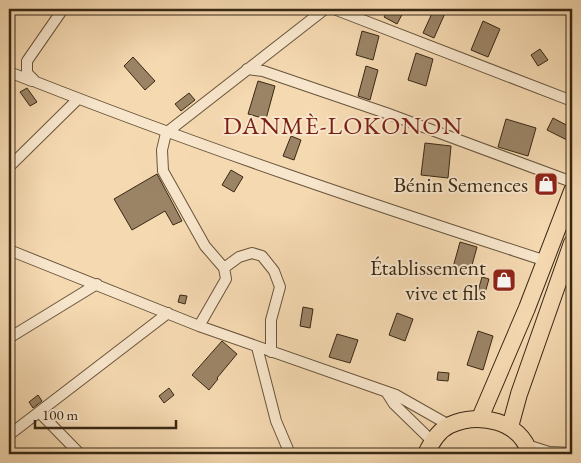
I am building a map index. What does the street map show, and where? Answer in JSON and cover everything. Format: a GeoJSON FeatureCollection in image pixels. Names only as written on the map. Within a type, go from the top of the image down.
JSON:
{"type":"FeatureCollection","features":[{"type":"Feature","properties":{"kind":"highway"},"geometry":{"type":"LineString","coordinates":[[480,418],[546,261],[572,191]]}},
{"type":"Feature","properties":{"kind":"highway"},"geometry":{"type":"LineString","coordinates":[[510,427],[519,394],[572,243]]}},
{"type":"Feature","properties":{"kind":"highway"},"geometry":{"type":"LineString","coordinates":[[429,448],[449,425],[480,418],[496,420],[510,427],[529,450]]}},
{"type":"Feature","properties":{"kind":"street"},"geometry":{"type":"LineString","coordinates":[[36,82],[27,73],[27,61],[63,9]]}},
{"type":"Feature","properties":{"kind":"street"},"geometry":{"type":"LineString","coordinates":[[199,326],[226,279],[224,268],[205,246],[163,170],[162,150],[166,133],[324,9]]}},
{"type":"Feature","properties":{"kind":"street"},"geometry":{"type":"LineString","coordinates":[[334,9],[572,101]]}},
{"type":"Feature","properties":{"kind":"street"},"geometry":{"type":"LineString","coordinates":[[247,69],[263,71],[386,113],[572,182]]}},
{"type":"Feature","properties":{"kind":"street"},"geometry":{"type":"LineString","coordinates":[[9,72],[166,133],[337,193],[546,261]]}},
{"type":"Feature","properties":{"kind":"street"},"geometry":{"type":"LineString","coordinates":[[9,167],[78,99]]}},
{"type":"Feature","properties":{"kind":"street"},"geometry":{"type":"LineString","coordinates":[[9,250],[199,326],[405,400],[449,425]]}},
{"type":"Feature","properties":{"kind":"street"},"geometry":{"type":"LineString","coordinates":[[224,268],[239,257],[252,253],[262,256],[274,271],[280,287],[271,320],[271,352]]}},
{"type":"Feature","properties":{"kind":"street"},"geometry":{"type":"LineString","coordinates":[[9,338],[97,284]]}},
{"type":"Feature","properties":{"kind":"street"},"geometry":{"type":"LineString","coordinates":[[9,435],[168,313]]}},
{"type":"Feature","properties":{"kind":"street"},"geometry":{"type":"LineString","coordinates":[[257,347],[276,421],[290,454]]}},
{"type":"Feature","properties":{"kind":"street"},"geometry":{"type":"LineString","coordinates":[[386,393],[429,448]]}},
{"type":"Feature","properties":{"kind":"street"},"geometry":{"type":"LineString","coordinates":[[39,412],[80,454]]}},
{"type":"Feature","properties":{"kind":"street"},"geometry":{"type":"LineString","coordinates":[[529,450],[572,453]]}},
{"type":"Feature","properties":{"kind":"building"},"geometry":{"type":"Polygon","coordinates":[[[389,9],[405,9],[397,24],[384,17],[389,9]]]}},
{"type":"Feature","properties":{"kind":"building"},"geometry":{"type":"Polygon","coordinates":[[[434,9],[446,11],[434,38],[423,33],[434,9]]]}},
{"type":"Feature","properties":{"kind":"building"},"geometry":{"type":"Polygon","coordinates":[[[483,21],[500,29],[488,57],[471,50],[483,21]]]}},
{"type":"Feature","properties":{"kind":"building"},"geometry":{"type":"Polygon","coordinates":[[[362,31],[379,36],[373,60],[356,55],[362,31]]]}},
{"type":"Feature","properties":{"kind":"building"},"geometry":{"type":"Polygon","coordinates":[[[540,49],[548,60],[538,66],[531,55],[540,49]]]}},
{"type":"Feature","properties":{"kind":"building"},"geometry":{"type":"Polygon","coordinates":[[[416,53],[433,59],[426,86],[408,80],[416,53]]]}},
{"type":"Feature","properties":{"kind":"building"},"geometry":{"type":"Polygon","coordinates":[[[133,57],[155,81],[145,90],[124,66],[133,57]]]}},
{"type":"Feature","properties":{"kind":"building"},"geometry":{"type":"Polygon","coordinates":[[[366,66],[378,70],[370,100],[358,96],[366,66]]]}},
{"type":"Feature","properties":{"kind":"building"},"geometry":{"type":"Polygon","coordinates":[[[258,81],[275,86],[266,119],[248,114],[258,81]]]}},
{"type":"Feature","properties":{"kind":"building"},"geometry":{"type":"Polygon","coordinates":[[[27,88],[37,102],[30,106],[20,92],[27,88]]]}},
{"type":"Feature","properties":{"kind":"building"},"geometry":{"type":"Polygon","coordinates":[[[189,93],[195,100],[181,111],[175,104],[189,93]]]}},
{"type":"Feature","properties":{"kind":"building"},"geometry":{"type":"Polygon","coordinates":[[[553,118],[572,128],[567,140],[547,130],[553,118]]]}},
{"type":"Feature","properties":{"kind":"building"},"geometry":{"type":"Polygon","coordinates":[[[506,119],[536,128],[528,156],[498,147],[506,119]]]}},
{"type":"Feature","properties":{"kind":"building"},"geometry":{"type":"Polygon","coordinates":[[[291,136],[301,140],[294,160],[283,156],[291,136]]]}},
{"type":"Feature","properties":{"kind":"building"},"geometry":{"type":"Polygon","coordinates":[[[425,143],[451,146],[448,178],[421,175],[425,143]]]}},
{"type":"Feature","properties":{"kind":"building"},"geometry":{"type":"Polygon","coordinates":[[[231,170],[243,177],[234,192],[222,185],[231,170]]]}},
{"type":"Feature","properties":{"kind":"building"},"geometry":{"type":"Polygon","coordinates":[[[157,174],[182,221],[173,225],[165,211],[132,230],[114,199],[157,174]]]}},
{"type":"Feature","properties":{"kind":"building"},"geometry":{"type":"Polygon","coordinates":[[[460,242],[477,247],[469,276],[452,271],[460,242]]]}},
{"type":"Feature","properties":{"kind":"building"},"geometry":{"type":"Polygon","coordinates":[[[482,277],[489,279],[485,293],[478,291],[482,277]]]}},
{"type":"Feature","properties":{"kind":"building"},"geometry":{"type":"Polygon","coordinates":[[[180,295],[187,296],[185,304],[178,302],[180,295]]]}},
{"type":"Feature","properties":{"kind":"building"},"geometry":{"type":"Polygon","coordinates":[[[303,307],[313,309],[310,328],[300,326],[303,307]]]}},
{"type":"Feature","properties":{"kind":"building"},"geometry":{"type":"Polygon","coordinates":[[[397,313],[413,319],[405,341],[389,335],[397,313]]]}},
{"type":"Feature","properties":{"kind":"building"},"geometry":{"type":"Polygon","coordinates":[[[478,331],[493,336],[483,370],[467,365],[478,331]]]}},
{"type":"Feature","properties":{"kind":"building"},"geometry":{"type":"Polygon","coordinates":[[[337,334],[358,340],[350,363],[329,357],[337,334]]]}},
{"type":"Feature","properties":{"kind":"building"},"geometry":{"type":"Polygon","coordinates":[[[222,341],[237,354],[209,390],[192,375],[222,341]]]}},
{"type":"Feature","properties":{"kind":"building"},"geometry":{"type":"Polygon","coordinates":[[[438,372],[449,373],[448,381],[437,380],[438,372]]]}},
{"type":"Feature","properties":{"kind":"building"},"geometry":{"type":"Polygon","coordinates":[[[169,388],[174,395],[164,403],[159,396],[169,388]]]}},
{"type":"Feature","properties":{"kind":"building"},"geometry":{"type":"Polygon","coordinates":[[[38,395],[42,401],[33,408],[29,402],[38,395]]]}},
{"type":"Feature","properties":{"kind":"place","name":"Bénin Semences"},"geometry":{"type":"Point","coordinates":[546,184]}},
{"type":"Feature","properties":{"kind":"place","name":"Établissement vive et fils"},"geometry":{"type":"Point","coordinates":[504,280]}},
{"type":"Feature","properties":{"kind":"district","name":"DANMÈ-LOKONON"},"geometry":{"type":"Point","coordinates":[343,125]}}]}
